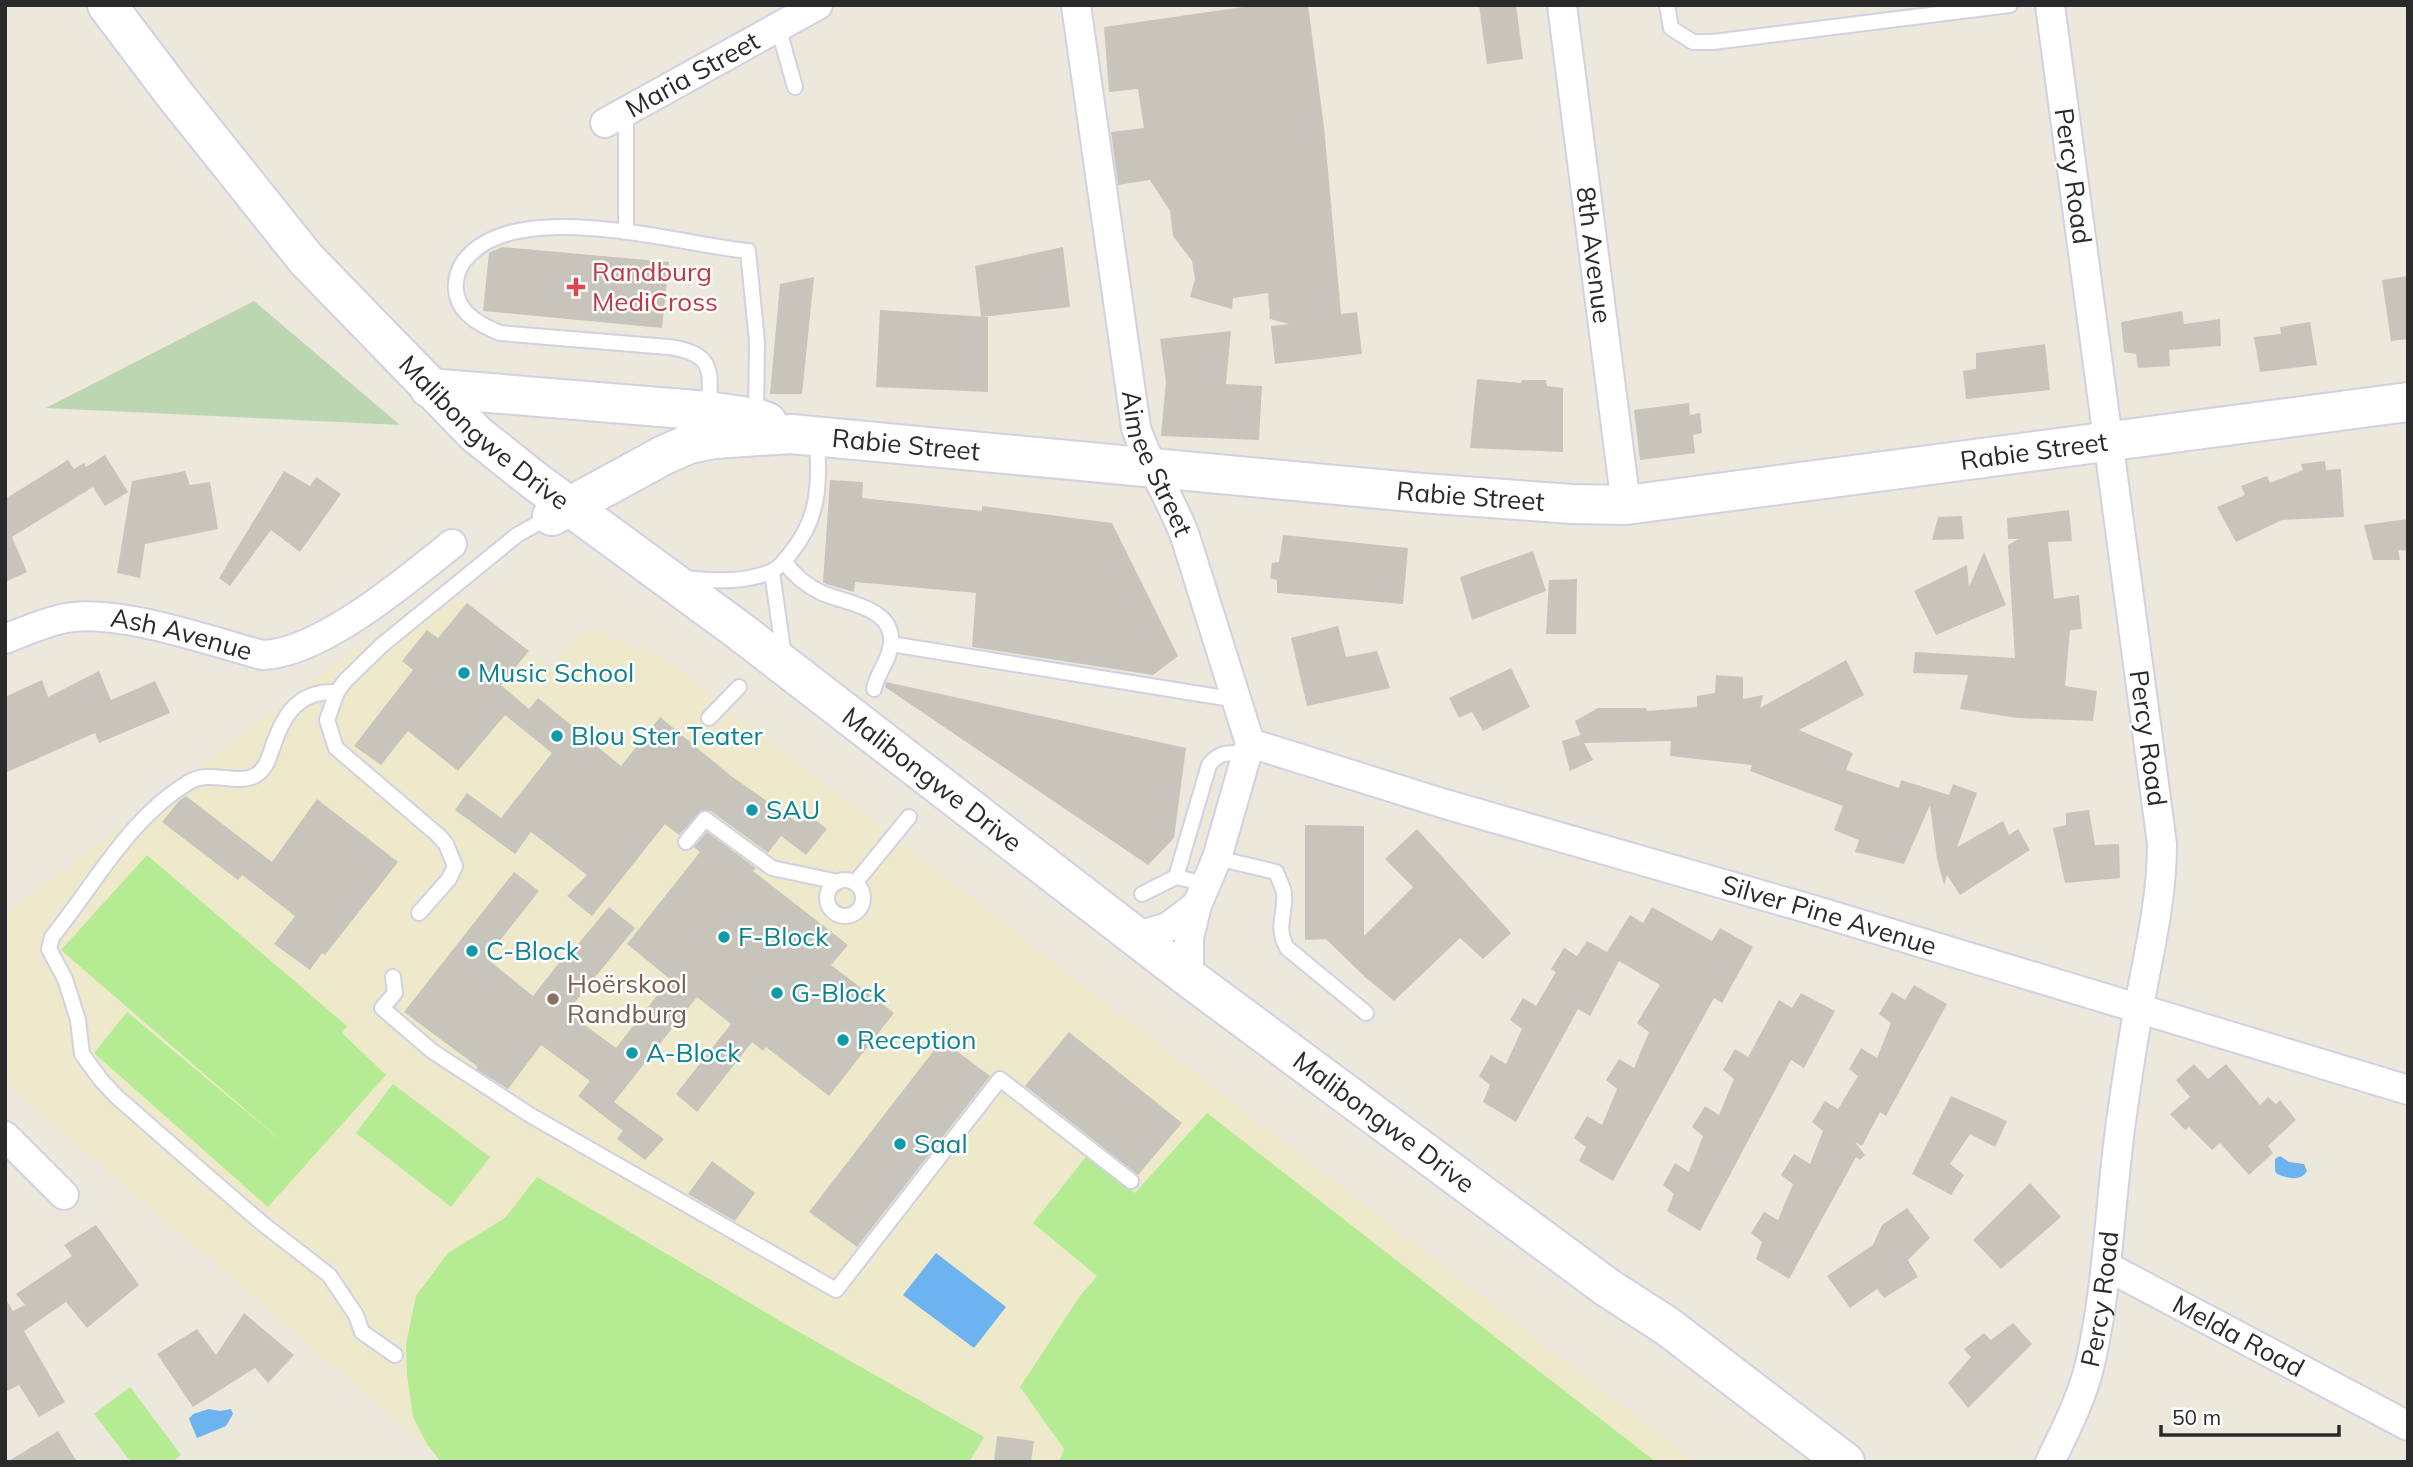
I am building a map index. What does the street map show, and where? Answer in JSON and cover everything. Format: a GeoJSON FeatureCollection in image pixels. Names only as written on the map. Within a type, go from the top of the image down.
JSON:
{"type":"FeatureCollection","features":[{"type":"Feature","properties":{"kind":"main road","name":"Malibongwe Drive"},"geometry":{"type":"LineString","coordinates":[[87,5],[159,108],[291,275],[345,333],[454,441],[503,483],[559,512],[665,576],[1192,980],[1608,1288],[1678,1334],[1845,1462]]}},
{"type":"Feature","properties":{"kind":"main road","name":"Malibongwe Drive"},"geometry":{"type":"LineString","coordinates":[[107,5],[306,259],[476,434],[559,512],[651,592],[689,613],[809,700],[1600,1302],[1805,1462]]}},
{"type":"Feature","properties":{"kind":"main road"},"geometry":{"type":"LineString","coordinates":[[429,388],[708,411],[756,418],[804,435]]}},
{"type":"Feature","properties":{"kind":"main road","name":"Rabie Street"},"geometry":{"type":"LineString","coordinates":[[559,512],[664,455],[688,444],[715,439],[804,435],[1422,493],[1626,506],[2408,402]]}},
{"type":"Feature","properties":{"kind":"street","name":"Aimee Street"},"geometry":{"type":"LineString","coordinates":[[1076,5],[1132,409],[1142,446],[1178,517],[1237,700],[1249,749]]}},
{"type":"Feature","properties":{"kind":"street","name":"8th Avenue"},"geometry":{"type":"LineString","coordinates":[[1562,5],[1626,506]]}},
{"type":"Feature","properties":{"kind":"street","name":"Percy Road"},"geometry":{"type":"LineString","coordinates":[[2050,5],[2162,844],[2159,902],[2138,1010],[2113,1171],[2106,1266],[2090,1365],[2078,1400],[2050,1462]]}},
{"type":"Feature","properties":{"kind":"street","name":"Maria Street"},"geometry":{"type":"LineString","coordinates":[[615,117],[798,13]]}},
{"type":"Feature","properties":{"kind":"street","name":"Ash Avenue"},"geometry":{"type":"LineString","coordinates":[[5,639],[56,621],[89,616],[116,618],[262,655],[276,654],[316,640],[345,623],[452,544]]}},
{"type":"Feature","properties":{"kind":"street","name":"Silver Pine Avenue"},"geometry":{"type":"LineString","coordinates":[[1249,749],[1823,913],[2408,1090]]}},
{"type":"Feature","properties":{"kind":"street"},"geometry":{"type":"LineString","coordinates":[[1192,980],[1189,968],[1189,938],[1217,858],[1249,749]]}},
{"type":"Feature","properties":{"kind":"street"},"geometry":{"type":"LineString","coordinates":[[1138,936],[1168,927],[1202,895]]}},
{"type":"Feature","properties":{"kind":"street"},"geometry":{"type":"LineString","coordinates":[[5,1136],[64,1195]]}},
{"type":"Feature","properties":{"kind":"street","name":"Melda Road"},"geometry":{"type":"LineString","coordinates":[[2106,1266],[2408,1426]]}},
{"type":"Feature","properties":{"kind":"lane"},"geometry":{"type":"LineString","coordinates":[[1667,5],[1671,28],[1693,43],[2010,5]]}},
{"type":"Feature","properties":{"kind":"lane"},"geometry":{"type":"LineString","coordinates":[[795,87],[798,13]]}},
{"type":"Feature","properties":{"kind":"lane"},"geometry":{"type":"LineString","coordinates":[[615,117],[626,232]]}},
{"type":"Feature","properties":{"kind":"lane"},"geometry":{"type":"LineString","coordinates":[[708,411],[708,372],[704,360],[696,353],[668,348],[500,333],[482,325],[468,314],[458,300],[454,285],[461,265],[471,252],[485,241],[525,228],[626,232],[748,251],[757,342],[756,418]]}},
{"type":"Feature","properties":{"kind":"lane"},"geometry":{"type":"LineString","coordinates":[[665,576],[718,581],[746,578],[772,572],[784,562],[799,543],[813,516],[818,478],[804,435]]}},
{"type":"Feature","properties":{"kind":"lane"},"geometry":{"type":"LineString","coordinates":[[419,913],[449,879],[455,866],[452,859],[438,835],[336,748],[327,720],[337,692],[346,679],[382,645],[517,535],[559,512]]}},
{"type":"Feature","properties":{"kind":"lane"},"geometry":{"type":"LineString","coordinates":[[784,562],[806,583],[822,593],[867,607],[881,618],[889,630],[891,643],[874,690]]}},
{"type":"Feature","properties":{"kind":"lane"},"geometry":{"type":"LineString","coordinates":[[772,572],[786,667]]}},
{"type":"Feature","properties":{"kind":"lane"},"geometry":{"type":"LineString","coordinates":[[891,643],[1237,700]]}},
{"type":"Feature","properties":{"kind":"lane"},"geometry":{"type":"LineString","coordinates":[[709,718],[739,687]]}},
{"type":"Feature","properties":{"kind":"lane"},"geometry":{"type":"LineString","coordinates":[[337,692],[319,691],[301,699],[281,723],[267,764],[260,772],[239,779],[217,775],[191,780],[139,822],[52,937],[49,949],[65,979],[78,1020],[82,1054],[101,1080],[244,1208],[329,1275],[356,1315],[362,1332],[395,1355]]}},
{"type":"Feature","properties":{"kind":"lane"},"geometry":{"type":"LineString","coordinates":[[1142,894],[1176,877],[1209,765],[1218,755],[1249,749]]}},
{"type":"Feature","properties":{"kind":"lane"},"geometry":{"type":"LineString","coordinates":[[855,883],[909,817]]}},
{"type":"Feature","properties":{"kind":"lane"},"geometry":{"type":"LineString","coordinates":[[686,842],[705,820],[772,867],[838,882]]}},
{"type":"Feature","properties":{"kind":"lane"},"geometry":{"type":"LineString","coordinates":[[1217,858],[1276,872],[1284,893],[1280,921],[1282,938],[1287,948],[1366,1013]]}},
{"type":"Feature","properties":{"kind":"lane"},"geometry":{"type":"LineString","coordinates":[[1176,877],[1202,895]]}},
{"type":"Feature","properties":{"kind":"lane"},"geometry":{"type":"LineString","coordinates":[[843,880],[855,883],[863,892],[863,904],[855,914],[843,917],[833,912],[827,901],[829,890],[843,880]]}},
{"type":"Feature","properties":{"kind":"lane"},"geometry":{"type":"LineString","coordinates":[[393,977],[396,993],[382,1009],[432,1051],[565,1136],[836,1290],[1000,1079],[1131,1181]]}},
{"type":"Feature","properties":{"kind":"shaded area","name":"Hoërskool Randburg"},"geometry":{"type":"Polygon","coordinates":[[[439,590],[467,603],[551,669],[576,639],[590,629],[662,657],[1694,1462],[445,1462],[5,1082],[5,915],[353,651],[439,590]]]}},
{"type":"Feature","properties":{"kind":"green space"},"geometry":{"type":"Polygon","coordinates":[[[254,301],[400,425],[46,408],[254,301]]]}},
{"type":"Feature","properties":{"kind":"green space"},"geometry":{"type":"Polygon","coordinates":[[[147,855],[347,1026],[342,1033],[386,1075],[268,1207],[94,1053],[127,1012],[291,1149],[61,950],[147,855]]]}},
{"type":"Feature","properties":{"kind":"green space"},"geometry":{"type":"Polygon","coordinates":[[[393,1084],[490,1157],[451,1207],[356,1133],[393,1084]]]}},
{"type":"Feature","properties":{"kind":"green space"},"geometry":{"type":"Polygon","coordinates":[[[1207,1113],[1656,1462],[1059,1462],[1064,1449],[1020,1387],[1080,1296],[1097,1276],[1033,1223],[1086,1157],[1135,1193],[1207,1113]]]}},
{"type":"Feature","properties":{"kind":"green space"},"geometry":{"type":"Polygon","coordinates":[[[537,1177],[785,1324],[984,1437],[969,1462],[441,1462],[427,1444],[413,1417],[406,1344],[416,1296],[448,1253],[505,1218],[537,1177]]]}},
{"type":"Feature","properties":{"kind":"green space"},"geometry":{"type":"Polygon","coordinates":[[[130,1387],[181,1455],[172,1462],[131,1462],[94,1414],[130,1387]]]}},
{"type":"Feature","properties":{"kind":"water"},"geometry":{"type":"Polygon","coordinates":[[[2280,1156],[2289,1162],[2304,1164],[2307,1171],[2297,1178],[2277,1174],[2275,1159],[2280,1156]]]}},
{"type":"Feature","properties":{"kind":"water"},"geometry":{"type":"Polygon","coordinates":[[[936,1253],[1006,1307],[974,1348],[903,1295],[936,1253]]]}},
{"type":"Feature","properties":{"kind":"water"},"geometry":{"type":"Polygon","coordinates":[[[209,1409],[231,1409],[233,1414],[226,1426],[197,1438],[189,1419],[193,1414],[209,1409]]]}},
{"type":"Feature","properties":{"kind":"building"},"geometry":{"type":"Polygon","coordinates":[[[1257,5],[1308,5],[1324,127],[1341,314],[1357,312],[1362,354],[1275,364],[1271,326],[1289,324],[1270,319],[1268,293],[1233,298],[1232,309],[1190,297],[1195,279],[1192,261],[1173,236],[1170,211],[1150,180],[1118,185],[1111,132],[1144,128],[1138,89],[1109,92],[1104,27],[1257,5]]]}},
{"type":"Feature","properties":{"kind":"building"},"geometry":{"type":"Polygon","coordinates":[[[1479,5],[1516,5],[1523,59],[1487,64],[1479,5]]]}},
{"type":"Feature","properties":{"kind":"building","name":"Randburg MediCross"},"geometry":{"type":"Polygon","coordinates":[[[502,247],[669,262],[662,328],[483,311],[489,253],[502,247]]]}},
{"type":"Feature","properties":{"kind":"building"},"geometry":{"type":"Polygon","coordinates":[[[1063,247],[1070,307],[981,317],[975,266],[1063,247]]]}},
{"type":"Feature","properties":{"kind":"building"},"geometry":{"type":"Polygon","coordinates":[[[2408,276],[2408,339],[2391,341],[2382,280],[2408,276]]]}},
{"type":"Feature","properties":{"kind":"building"},"geometry":{"type":"Polygon","coordinates":[[[814,277],[802,394],[770,394],[780,284],[814,277]]]}},
{"type":"Feature","properties":{"kind":"building"},"geometry":{"type":"Polygon","coordinates":[[[880,310],[988,317],[988,392],[876,387],[880,310]]]}},
{"type":"Feature","properties":{"kind":"building"},"geometry":{"type":"Polygon","coordinates":[[[2182,311],[2184,324],[2220,319],[2221,346],[2169,350],[2170,366],[2138,368],[2136,354],[2124,352],[2121,322],[2182,311]]]}},
{"type":"Feature","properties":{"kind":"building"},"geometry":{"type":"Polygon","coordinates":[[[2310,322],[2317,365],[2260,372],[2254,337],[2281,334],[2280,327],[2310,322]]]}},
{"type":"Feature","properties":{"kind":"building"},"geometry":{"type":"Polygon","coordinates":[[[1231,331],[1226,384],[1262,386],[1259,440],[1161,436],[1166,381],[1160,339],[1231,331]]]}},
{"type":"Feature","properties":{"kind":"building"},"geometry":{"type":"Polygon","coordinates":[[[2045,344],[2050,390],[1966,399],[1963,371],[1976,369],[1976,353],[2045,344]]]}},
{"type":"Feature","properties":{"kind":"building"},"geometry":{"type":"Polygon","coordinates":[[[1477,379],[1521,383],[1522,380],[1546,380],[1547,386],[1563,388],[1563,452],[1470,448],[1477,379]]]}},
{"type":"Feature","properties":{"kind":"building"},"geometry":{"type":"Polygon","coordinates":[[[1689,403],[1690,415],[1700,413],[1702,433],[1693,435],[1695,453],[1640,460],[1634,410],[1689,403]]]}},
{"type":"Feature","properties":{"kind":"building"},"geometry":{"type":"Polygon","coordinates":[[[105,455],[128,492],[105,506],[93,487],[12,537],[27,572],[5,582],[5,499],[68,460],[74,469],[84,463],[86,467],[105,455]]]}},
{"type":"Feature","properties":{"kind":"building"},"geometry":{"type":"Polygon","coordinates":[[[2325,461],[2326,470],[2341,469],[2344,517],[2282,520],[2236,542],[2217,507],[2245,495],[2241,486],[2267,476],[2270,483],[2303,470],[2301,464],[2325,461]]]}},
{"type":"Feature","properties":{"kind":"building"},"geometry":{"type":"Polygon","coordinates":[[[185,471],[190,485],[210,482],[218,529],[145,544],[140,578],[117,573],[132,481],[185,471]]]}},
{"type":"Feature","properties":{"kind":"building"},"geometry":{"type":"Polygon","coordinates":[[[284,471],[310,486],[316,477],[341,494],[300,552],[271,530],[230,586],[219,578],[284,471]]]}},
{"type":"Feature","properties":{"kind":"building"},"geometry":{"type":"Polygon","coordinates":[[[830,480],[863,482],[862,498],[982,511],[982,506],[1112,523],[1178,656],[1153,675],[972,647],[976,593],[855,582],[854,592],[826,584],[823,582],[830,480]]]}},
{"type":"Feature","properties":{"kind":"building"},"geometry":{"type":"Polygon","coordinates":[[[2069,510],[2072,541],[2048,542],[2054,599],[2079,595],[2082,629],[2070,630],[2065,686],[2097,691],[2093,721],[2017,718],[1960,709],[1968,675],[1913,673],[1915,652],[2015,658],[2008,545],[2019,539],[2008,539],[2007,518],[2069,510]]]}},
{"type":"Feature","properties":{"kind":"building"},"geometry":{"type":"Polygon","coordinates":[[[1962,516],[1964,539],[1932,540],[1938,517],[1962,516]]]}},
{"type":"Feature","properties":{"kind":"building"},"geometry":{"type":"Polygon","coordinates":[[[2408,519],[2408,551],[2398,550],[2400,560],[2373,560],[2364,525],[2408,519]]]}},
{"type":"Feature","properties":{"kind":"building"},"geometry":{"type":"Polygon","coordinates":[[[1283,535],[1408,548],[1403,604],[1277,593],[1277,580],[1270,578],[1272,563],[1279,562],[1283,535]]]}},
{"type":"Feature","properties":{"kind":"building"},"geometry":{"type":"Polygon","coordinates":[[[1533,551],[1546,591],[1472,620],[1460,577],[1533,551]]]}},
{"type":"Feature","properties":{"kind":"building"},"geometry":{"type":"Polygon","coordinates":[[[1984,552],[2006,605],[1936,635],[1914,591],[1967,565],[1969,587],[1984,552]]]}},
{"type":"Feature","properties":{"kind":"building"},"geometry":{"type":"Polygon","coordinates":[[[1577,579],[1576,634],[1546,634],[1549,580],[1577,579]]]}},
{"type":"Feature","properties":{"kind":"building"},"geometry":{"type":"Polygon","coordinates":[[[467,603],[529,651],[501,685],[529,709],[538,698],[621,766],[660,717],[731,776],[797,822],[805,812],[827,829],[806,855],[781,836],[768,853],[711,811],[702,810],[679,835],[665,824],[592,916],[567,896],[587,875],[531,832],[515,854],[455,810],[467,793],[501,818],[552,753],[505,715],[458,771],[408,731],[381,765],[354,746],[413,670],[402,661],[427,630],[438,638],[467,603]]]}},
{"type":"Feature","properties":{"kind":"building"},"geometry":{"type":"Polygon","coordinates":[[[1338,626],[1346,657],[1377,651],[1390,688],[1307,706],[1291,638],[1338,626]]]}},
{"type":"Feature","properties":{"kind":"building"},"geometry":{"type":"Polygon","coordinates":[[[1846,660],[1864,695],[1799,730],[1853,753],[1846,770],[1899,788],[1901,780],[1949,795],[1953,784],[1977,793],[1957,847],[2003,821],[2009,835],[2018,829],[2030,850],[1960,895],[1947,875],[1944,885],[1937,859],[1930,805],[1904,864],[1855,852],[1859,840],[1834,830],[1843,806],[1750,771],[1752,765],[1670,756],[1671,741],[1584,743],[1593,760],[1570,771],[1562,741],[1581,735],[1575,721],[1598,708],[1646,708],[1647,711],[1697,707],[1697,696],[1715,693],[1716,675],[1743,677],[1743,699],[1763,695],[1760,708],[1846,660]]]}},
{"type":"Feature","properties":{"kind":"building"},"geometry":{"type":"Polygon","coordinates":[[[1511,668],[1530,707],[1483,731],[1472,712],[1459,718],[1449,698],[1511,668]]]}},
{"type":"Feature","properties":{"kind":"building"},"geometry":{"type":"Polygon","coordinates":[[[99,671],[111,700],[155,681],[170,713],[99,743],[95,733],[5,773],[5,697],[42,680],[48,697],[99,671]]]}},
{"type":"Feature","properties":{"kind":"building"},"geometry":{"type":"Polygon","coordinates":[[[886,682],[1186,748],[1174,838],[1148,865],[885,687],[886,682]]]}},
{"type":"Feature","properties":{"kind":"building"},"geometry":{"type":"Polygon","coordinates":[[[186,796],[272,862],[317,799],[398,862],[325,955],[322,953],[310,970],[274,944],[295,916],[242,875],[238,880],[162,822],[186,796]]]}},
{"type":"Feature","properties":{"kind":"building"},"geometry":{"type":"Polygon","coordinates":[[[2089,810],[2095,845],[2119,844],[2120,878],[2065,883],[2053,828],[2066,825],[2066,813],[2089,810]]]}},
{"type":"Feature","properties":{"kind":"building"},"geometry":{"type":"Polygon","coordinates":[[[1305,825],[1364,826],[1364,936],[1413,887],[1385,859],[1417,829],[1511,933],[1483,959],[1460,938],[1394,1001],[1326,939],[1305,940],[1305,825]]]}},
{"type":"Feature","properties":{"kind":"building"},"geometry":{"type":"Polygon","coordinates":[[[707,832],[756,868],[753,871],[848,945],[831,965],[894,1013],[829,1096],[766,1047],[763,1051],[752,1042],[697,1112],[676,1094],[731,1024],[697,997],[614,1102],[664,1139],[645,1160],[617,1139],[623,1131],[578,1096],[590,1081],[541,1045],[508,1089],[476,1069],[478,1067],[404,1012],[514,872],[539,891],[486,958],[533,996],[570,949],[573,950],[609,907],[635,928],[567,1012],[616,1048],[670,979],[627,944],[700,852],[694,847],[707,832]]]}},
{"type":"Feature","properties":{"kind":"building"},"geometry":{"type":"Polygon","coordinates":[[[1652,907],[1712,941],[1720,928],[1753,947],[1722,1003],[1714,998],[1613,1181],[1579,1161],[1586,1147],[1574,1138],[1587,1116],[1602,1125],[1617,1089],[1606,1080],[1619,1059],[1634,1068],[1649,1032],[1637,1023],[1660,985],[1619,961],[1590,1016],[1578,1009],[1516,1122],[1483,1102],[1490,1085],[1479,1076],[1491,1055],[1506,1064],[1522,1029],[1510,1020],[1523,998],[1536,1006],[1556,972],[1551,969],[1564,948],[1577,956],[1587,941],[1607,952],[1630,915],[1643,923],[1652,907]]]}},
{"type":"Feature","properties":{"kind":"building"},"geometry":{"type":"Polygon","coordinates":[[[1914,985],[1947,1004],[1886,1116],[1880,1112],[1862,1146],[1855,1142],[1865,1155],[1860,1160],[1856,1157],[1789,1279],[1756,1259],[1762,1242],[1751,1233],[1764,1212],[1778,1220],[1793,1184],[1781,1175],[1794,1154],[1810,1164],[1823,1131],[1812,1122],[1825,1101],[1838,1109],[1858,1076],[1849,1069],[1861,1048],[1877,1058],[1891,1023],[1879,1014],[1892,992],[1905,1000],[1914,985]]]}},
{"type":"Feature","properties":{"kind":"building"},"geometry":{"type":"Polygon","coordinates":[[[1801,993],[1835,1011],[1804,1068],[1791,1060],[1700,1231],[1667,1211],[1674,1194],[1663,1185],[1675,1163],[1689,1172],[1703,1136],[1692,1127],[1705,1106],[1719,1115],[1734,1079],[1723,1070],[1735,1049],[1748,1057],[1779,1000],[1792,1008],[1801,993]]]}},
{"type":"Feature","properties":{"kind":"building"},"geometry":{"type":"Polygon","coordinates":[[[1069,1032],[1182,1123],[1138,1175],[1025,1086],[1069,1032]]]}},
{"type":"Feature","properties":{"kind":"building","name":"Saal"},"geometry":{"type":"Polygon","coordinates":[[[942,1040],[990,1076],[857,1247],[809,1212],[942,1040]]]}},
{"type":"Feature","properties":{"kind":"building"},"geometry":{"type":"Polygon","coordinates":[[[2194,1064],[2208,1079],[2226,1064],[2260,1105],[2268,1097],[2276,1104],[2280,1100],[2296,1120],[2268,1146],[2273,1153],[2249,1175],[2220,1143],[2212,1150],[2189,1127],[2185,1130],[2170,1114],[2190,1097],[2176,1080],[2194,1064]]]}},
{"type":"Feature","properties":{"kind":"building"},"geometry":{"type":"Polygon","coordinates":[[[1951,1096],[2007,1121],[1995,1147],[1970,1134],[1950,1164],[1964,1175],[1951,1195],[1912,1174],[1951,1096]]]}},
{"type":"Feature","properties":{"kind":"building"},"geometry":{"type":"Polygon","coordinates":[[[712,1161],[755,1193],[735,1221],[688,1194],[712,1161]]]}},
{"type":"Feature","properties":{"kind":"building"},"geometry":{"type":"Polygon","coordinates":[[[2030,1183],[2061,1217],[2001,1269],[1973,1240],[2030,1183]]]}},
{"type":"Feature","properties":{"kind":"building"},"geometry":{"type":"Polygon","coordinates":[[[1907,1208],[1930,1238],[1908,1260],[1918,1277],[1884,1298],[1877,1289],[1850,1308],[1827,1276],[1873,1245],[1882,1225],[1907,1208]]]}},
{"type":"Feature","properties":{"kind":"building"},"geometry":{"type":"Polygon","coordinates":[[[96,1225],[139,1285],[87,1328],[66,1302],[24,1331],[65,1402],[39,1417],[19,1385],[5,1392],[5,1298],[13,1311],[25,1305],[16,1294],[72,1256],[64,1245],[96,1225]]]}},
{"type":"Feature","properties":{"kind":"building"},"geometry":{"type":"Polygon","coordinates":[[[244,1313],[294,1355],[268,1383],[255,1368],[193,1407],[157,1354],[197,1329],[216,1355],[244,1313]]]}},
{"type":"Feature","properties":{"kind":"building"},"geometry":{"type":"Polygon","coordinates":[[[2013,1323],[2032,1344],[1968,1408],[1948,1383],[1971,1357],[1964,1349],[1984,1333],[1991,1340],[2013,1323]]]}},
{"type":"Feature","properties":{"kind":"building"},"geometry":{"type":"Polygon","coordinates":[[[58,1431],[77,1462],[7,1462],[58,1431]]]}},
{"type":"Feature","properties":{"kind":"building"},"geometry":{"type":"Polygon","coordinates":[[[997,1436],[1034,1441],[1031,1462],[994,1462],[997,1436]]]}},
{"type":"Feature","properties":{"kind":"place","name":"Randburg MediCross"},"geometry":{"type":"Point","coordinates":[576,287]}},
{"type":"Feature","properties":{"kind":"place","name":"Music School"},"geometry":{"type":"Point","coordinates":[464,673]}},
{"type":"Feature","properties":{"kind":"place","name":"Blou Ster Teater"},"geometry":{"type":"Point","coordinates":[557,736]}},
{"type":"Feature","properties":{"kind":"place","name":"SAU"},"geometry":{"type":"Point","coordinates":[752,810]}},
{"type":"Feature","properties":{"kind":"place","name":"F-Block"},"geometry":{"type":"Point","coordinates":[724,937]}},
{"type":"Feature","properties":{"kind":"place","name":"C-Block"},"geometry":{"type":"Point","coordinates":[472,951]}},
{"type":"Feature","properties":{"kind":"place","name":"G-Block"},"geometry":{"type":"Point","coordinates":[777,993]}},
{"type":"Feature","properties":{"kind":"place","name":"Hoërskool Randburg"},"geometry":{"type":"Point","coordinates":[553,999]}},
{"type":"Feature","properties":{"kind":"place","name":"Reception"},"geometry":{"type":"Point","coordinates":[843,1040]}},
{"type":"Feature","properties":{"kind":"place","name":"A-Block"},"geometry":{"type":"Point","coordinates":[632,1053]}},
{"type":"Feature","properties":{"kind":"place","name":"Saal"},"geometry":{"type":"Point","coordinates":[900,1144]}}]}
